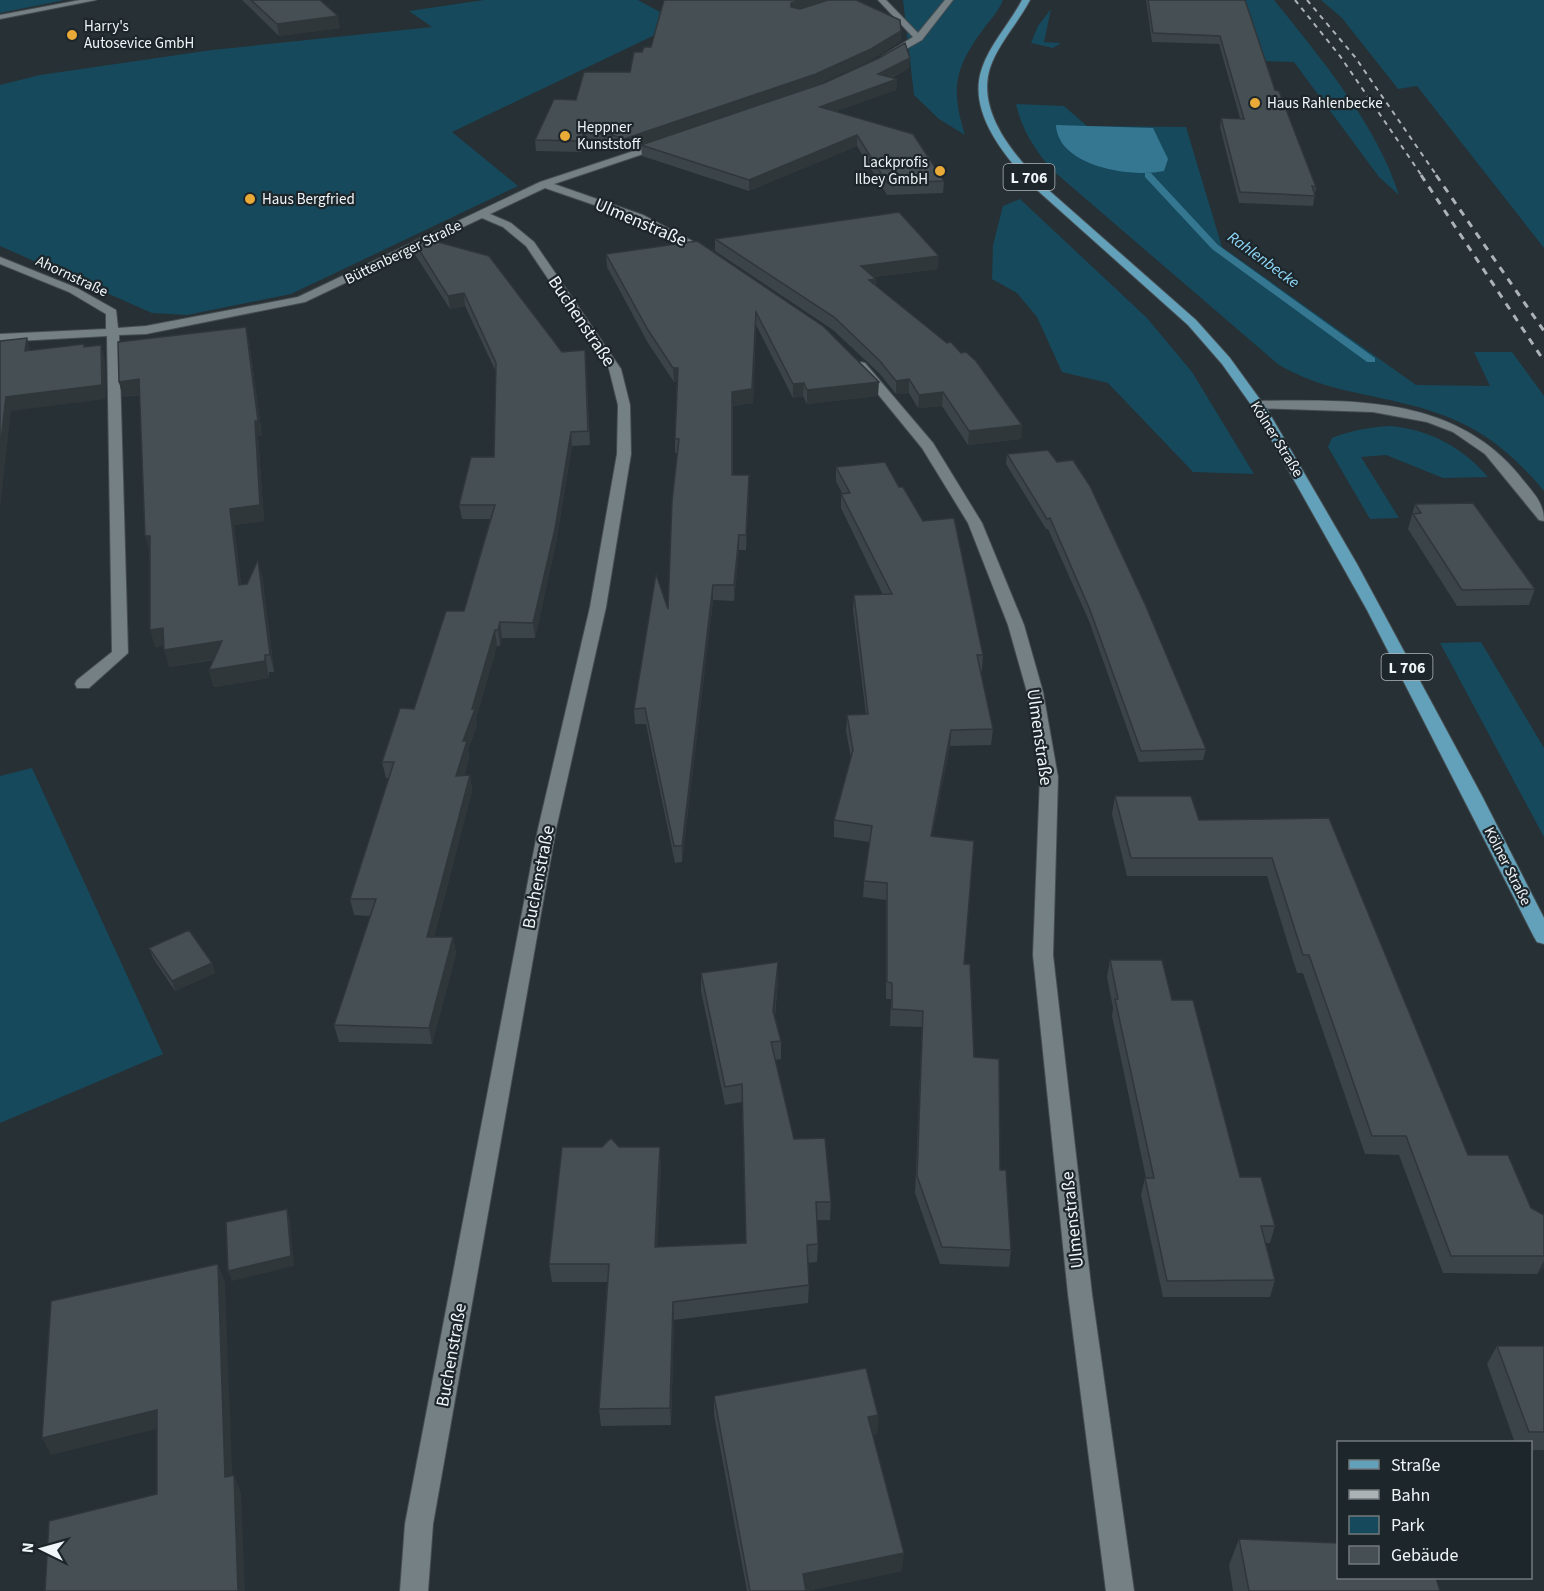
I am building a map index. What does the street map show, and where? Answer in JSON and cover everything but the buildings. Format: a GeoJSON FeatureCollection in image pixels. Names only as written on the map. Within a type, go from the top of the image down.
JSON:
{"type":"FeatureCollection","features":[{"type":"Feature","properties":{"kind":"main road","name":"Kölner Straße"},"geometry":{"type":"LineString","coordinates":[[1026,0],[1019,15],[989,55],[985,67],[986,105],[1000,140],[1027,175],[1202,334],[1226,361],[1257,405],[1301,476],[1404,660],[1544,937]]}},
{"type":"Feature","properties":{"kind":"street"},"geometry":{"type":"LineString","coordinates":[[0,17],[92,0]]}},
{"type":"Feature","properties":{"kind":"street"},"geometry":{"type":"LineString","coordinates":[[882,0],[919,38]]}},
{"type":"Feature","properties":{"kind":"street"},"geometry":{"type":"LineString","coordinates":[[873,64],[919,38],[940,16],[949,0]]}},
{"type":"Feature","properties":{"kind":"street","name":"Büttenberger Straße"},"geometry":{"type":"LineString","coordinates":[[0,338],[114,332],[184,325],[301,300],[544,184],[672,141]]}},
{"type":"Feature","properties":{"kind":"street","name":"Ulmenstraße"},"geometry":{"type":"LineString","coordinates":[[544,184],[639,217],[698,246],[723,263]]}},
{"type":"Feature","properties":{"kind":"street","name":"Buchenstraße"},"geometry":{"type":"LineString","coordinates":[[414,1591],[419,1524],[547,829],[598,607],[624,454],[624,405],[615,369],[530,244],[507,225],[482,214]]}},
{"type":"Feature","properties":{"kind":"street","name":"Ahornstraße"},"geometry":{"type":"LineString","coordinates":[[0,260],[73,290],[112,312],[114,332]]}},
{"type":"Feature","properties":{"kind":"street"},"geometry":{"type":"LineString","coordinates":[[83,684],[120,653],[114,332]]}},
{"type":"Feature","properties":{"kind":"street","name":"Ulmenstraße"},"geometry":{"type":"LineString","coordinates":[[851,357],[874,379],[928,446],[975,524],[1016,625],[1035,692],[1049,777],[1043,955],[1080,1294],[1120,1591]]}},
{"type":"Feature","properties":{"kind":"street"},"geometry":{"type":"LineString","coordinates":[[1257,405],[1326,404],[1406,414],[1438,422],[1482,445],[1544,517]]}},
{"type":"Feature","properties":{"kind":"green space"},"geometry":{"type":"Polygon","coordinates":[[[0,0],[64,0],[0,13],[0,0]]]}},
{"type":"Feature","properties":{"kind":"green space"},"geometry":{"type":"Polygon","coordinates":[[[484,0],[638,0],[680,23],[452,132],[518,186],[291,294],[187,315],[152,313],[0,246],[0,85],[40,75],[212,50],[432,27],[409,11],[484,0]]]}},
{"type":"Feature","properties":{"kind":"green space"},"geometry":{"type":"Polygon","coordinates":[[[903,0],[1003,0],[973,45],[961,69],[957,92],[965,135],[939,119],[914,95],[903,0]]]}},
{"type":"Feature","properties":{"kind":"green space"},"geometry":{"type":"Polygon","coordinates":[[[1245,0],[1274,0],[1310,45],[1346,93],[1377,143],[1399,195],[1379,177],[1294,62],[1260,61],[1245,0]]]}},
{"type":"Feature","properties":{"kind":"green space"},"geometry":{"type":"Polygon","coordinates":[[[1321,0],[1544,0],[1544,248],[1417,86],[1398,89],[1342,18],[1321,0]]]}},
{"type":"Feature","properties":{"kind":"green space"},"geometry":{"type":"Polygon","coordinates":[[[1051,9],[1044,42],[1061,43],[1053,48],[1031,43],[1038,26],[1051,9]]]}},
{"type":"Feature","properties":{"kind":"green space"},"geometry":{"type":"Polygon","coordinates":[[[1016,104],[1064,106],[1087,126],[1186,127],[1222,247],[1416,385],[1490,386],[1474,352],[1512,352],[1544,396],[1544,491],[1513,458],[1464,424],[1425,409],[1325,385],[1279,365],[1051,169],[1029,138],[1016,104]]]}},
{"type":"Feature","properties":{"kind":"green space"},"geometry":{"type":"Polygon","coordinates":[[[1020,199],[1147,318],[1192,372],[1254,474],[1193,472],[1108,383],[1062,372],[1037,317],[1017,293],[992,279],[993,245],[1003,206],[1020,199]]]}},
{"type":"Feature","properties":{"kind":"green space"},"geometry":{"type":"Polygon","coordinates":[[[1391,426],[1420,432],[1445,442],[1468,457],[1488,477],[1443,478],[1386,455],[1361,457],[1399,518],[1370,519],[1328,447],[1332,438],[1339,435],[1361,429],[1391,426]]]}},
{"type":"Feature","properties":{"kind":"green space"},"geometry":{"type":"Polygon","coordinates":[[[1481,642],[1544,748],[1544,837],[1440,643],[1481,642]]]}},
{"type":"Feature","properties":{"kind":"green space"},"geometry":{"type":"Polygon","coordinates":[[[32,768],[163,1054],[0,1123],[0,776],[32,768]]]}},
{"type":"Feature","properties":{"kind":"shaded area"},"geometry":{"type":"Polygon","coordinates":[[[1056,125],[1153,128],[1168,159],[1164,171],[1134,173],[1116,171],[1083,160],[1069,151],[1060,139],[1056,125]]]}},
{"type":"Feature","properties":{"kind":"waterway","name":"Rahlenbecke"},"geometry":{"type":"LineString","coordinates":[[1148,175],[1215,247],[1371,360]]}},
{"type":"Feature","properties":{"kind":"railway"},"geometry":{"type":"LineString","coordinates":[[1295,0],[1340,56],[1422,176]]}},
{"type":"Feature","properties":{"kind":"railway"},"geometry":{"type":"LineString","coordinates":[[1307,0],[1355,57],[1437,176]]}},
{"type":"Feature","properties":{"kind":"railway"},"geometry":{"type":"LineString","coordinates":[[1421,175],[1544,361]]}},
{"type":"Feature","properties":{"kind":"railway"},"geometry":{"type":"LineString","coordinates":[[1436,175],[1544,331]]}},
{"type":"Feature","properties":{"kind":"place","name":"Harry's Autosevice GmbH"},"geometry":{"type":"Point","coordinates":[72,35]}},
{"type":"Feature","properties":{"kind":"place","name":"Haus Rahlenbecke"},"geometry":{"type":"Point","coordinates":[1255,103]}},
{"type":"Feature","properties":{"kind":"place","name":"Heppner Kunststoff"},"geometry":{"type":"Point","coordinates":[565,136]}},
{"type":"Feature","properties":{"kind":"place","name":"Lackprofis Ilbey GmbH"},"geometry":{"type":"Point","coordinates":[940,171]}},
{"type":"Feature","properties":{"kind":"place","name":"Haus Bergfried"},"geometry":{"type":"Point","coordinates":[250,199]}}]}
